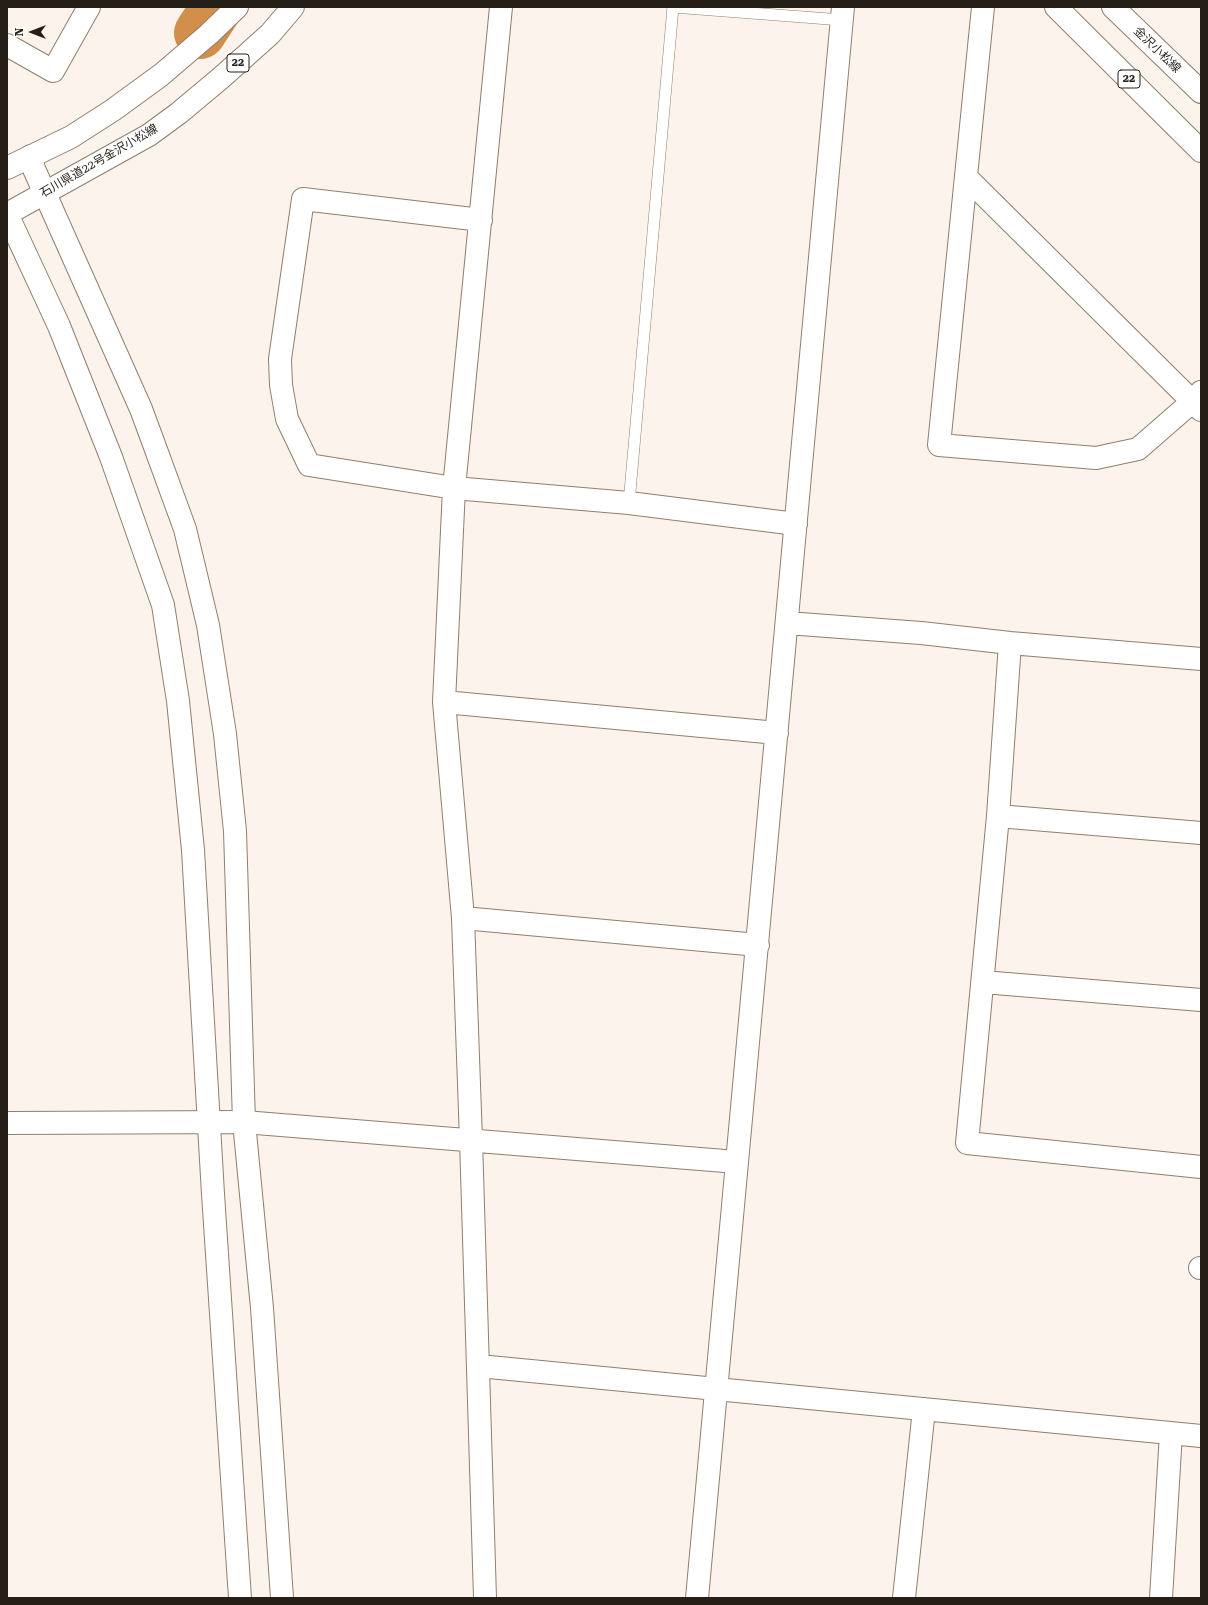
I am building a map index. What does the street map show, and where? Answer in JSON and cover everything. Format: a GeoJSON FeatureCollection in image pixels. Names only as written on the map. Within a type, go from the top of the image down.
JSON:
{"type":"FeatureCollection","features":[{"type":"Feature","properties":{"kind":"street"},"geometry":{"type":"LineString","coordinates":[[7,45],[53,71],[89,7]]}},
{"type":"Feature","properties":{"kind":"street"},"geometry":{"type":"LineString","coordinates":[[7,168],[71,137],[113,110],[161,75],[209,34],[237,7]]}},
{"type":"Feature","properties":{"kind":"street","name":"石川県道22号金沢小松線"},"geometry":{"type":"LineString","coordinates":[[7,214],[143,138],[179,113],[265,38],[292,7]]}},
{"type":"Feature","properties":{"kind":"street"},"geometry":{"type":"LineString","coordinates":[[485,1598],[479,1366],[463,918],[444,702],[454,488],[501,7]]}},
{"type":"Feature","properties":{"kind":"street"},"geometry":{"type":"LineString","coordinates":[[967,178],[1198,401],[1138,449],[1096,458],[939,445],[983,7]]}},
{"type":"Feature","properties":{"kind":"street","name":"22"},"geometry":{"type":"LineString","coordinates":[[1056,7],[1201,151]]}},
{"type":"Feature","properties":{"kind":"street","name":"金沢小松線"},"geometry":{"type":"LineString","coordinates":[[1113,7],[1201,92]]}},
{"type":"Feature","properties":{"kind":"street"},"geometry":{"type":"LineString","coordinates":[[697,1598],[843,14]]}},
{"type":"Feature","properties":{"kind":"street"},"geometry":{"type":"LineString","coordinates":[[31,156],[34,169],[146,422],[185,529],[208,625],[225,734],[235,831],[244,1122],[262,1308],[282,1598]]}},
{"type":"Feature","properties":{"kind":"street"},"geometry":{"type":"LineString","coordinates":[[481,220],[303,199],[280,359],[281,385],[287,419],[309,465],[454,488],[629,502],[796,524]]}},
{"type":"Feature","properties":{"kind":"street"},"geometry":{"type":"LineString","coordinates":[[7,214],[59,326],[108,450],[162,605],[178,702],[192,850],[240,1598]]}},
{"type":"Feature","properties":{"kind":"street"},"geometry":{"type":"LineString","coordinates":[[787,623],[921,633],[1010,643],[1201,659]]}},
{"type":"Feature","properties":{"kind":"street"},"geometry":{"type":"LineString","coordinates":[[1010,643],[998,816],[967,1143],[1201,1167]]}},
{"type":"Feature","properties":{"kind":"street"},"geometry":{"type":"LineString","coordinates":[[444,702],[777,734]]}},
{"type":"Feature","properties":{"kind":"street"},"geometry":{"type":"LineString","coordinates":[[998,816],[1201,833]]}},
{"type":"Feature","properties":{"kind":"street"},"geometry":{"type":"LineString","coordinates":[[463,918],[758,944]]}},
{"type":"Feature","properties":{"kind":"street"},"geometry":{"type":"LineString","coordinates":[[983,982],[1201,1000]]}},
{"type":"Feature","properties":{"kind":"street"},"geometry":{"type":"LineString","coordinates":[[7,1123],[244,1122],[737,1162]]}},
{"type":"Feature","properties":{"kind":"street"},"geometry":{"type":"LineString","coordinates":[[479,1366],[1201,1436]]}},
{"type":"Feature","properties":{"kind":"street"},"geometry":{"type":"LineString","coordinates":[[904,1598],[924,1409]]}},
{"type":"Feature","properties":{"kind":"street"},"geometry":{"type":"LineString","coordinates":[[1161,1598],[1171,1433]]}},
{"type":"Feature","properties":{"kind":"lane"},"geometry":{"type":"LineString","coordinates":[[629,502],[673,7],[843,14]]}},
{"type":"Feature","properties":{"kind":"waterway"},"geometry":{"type":"LineString","coordinates":[[200,33],[217,7]]}}]}
